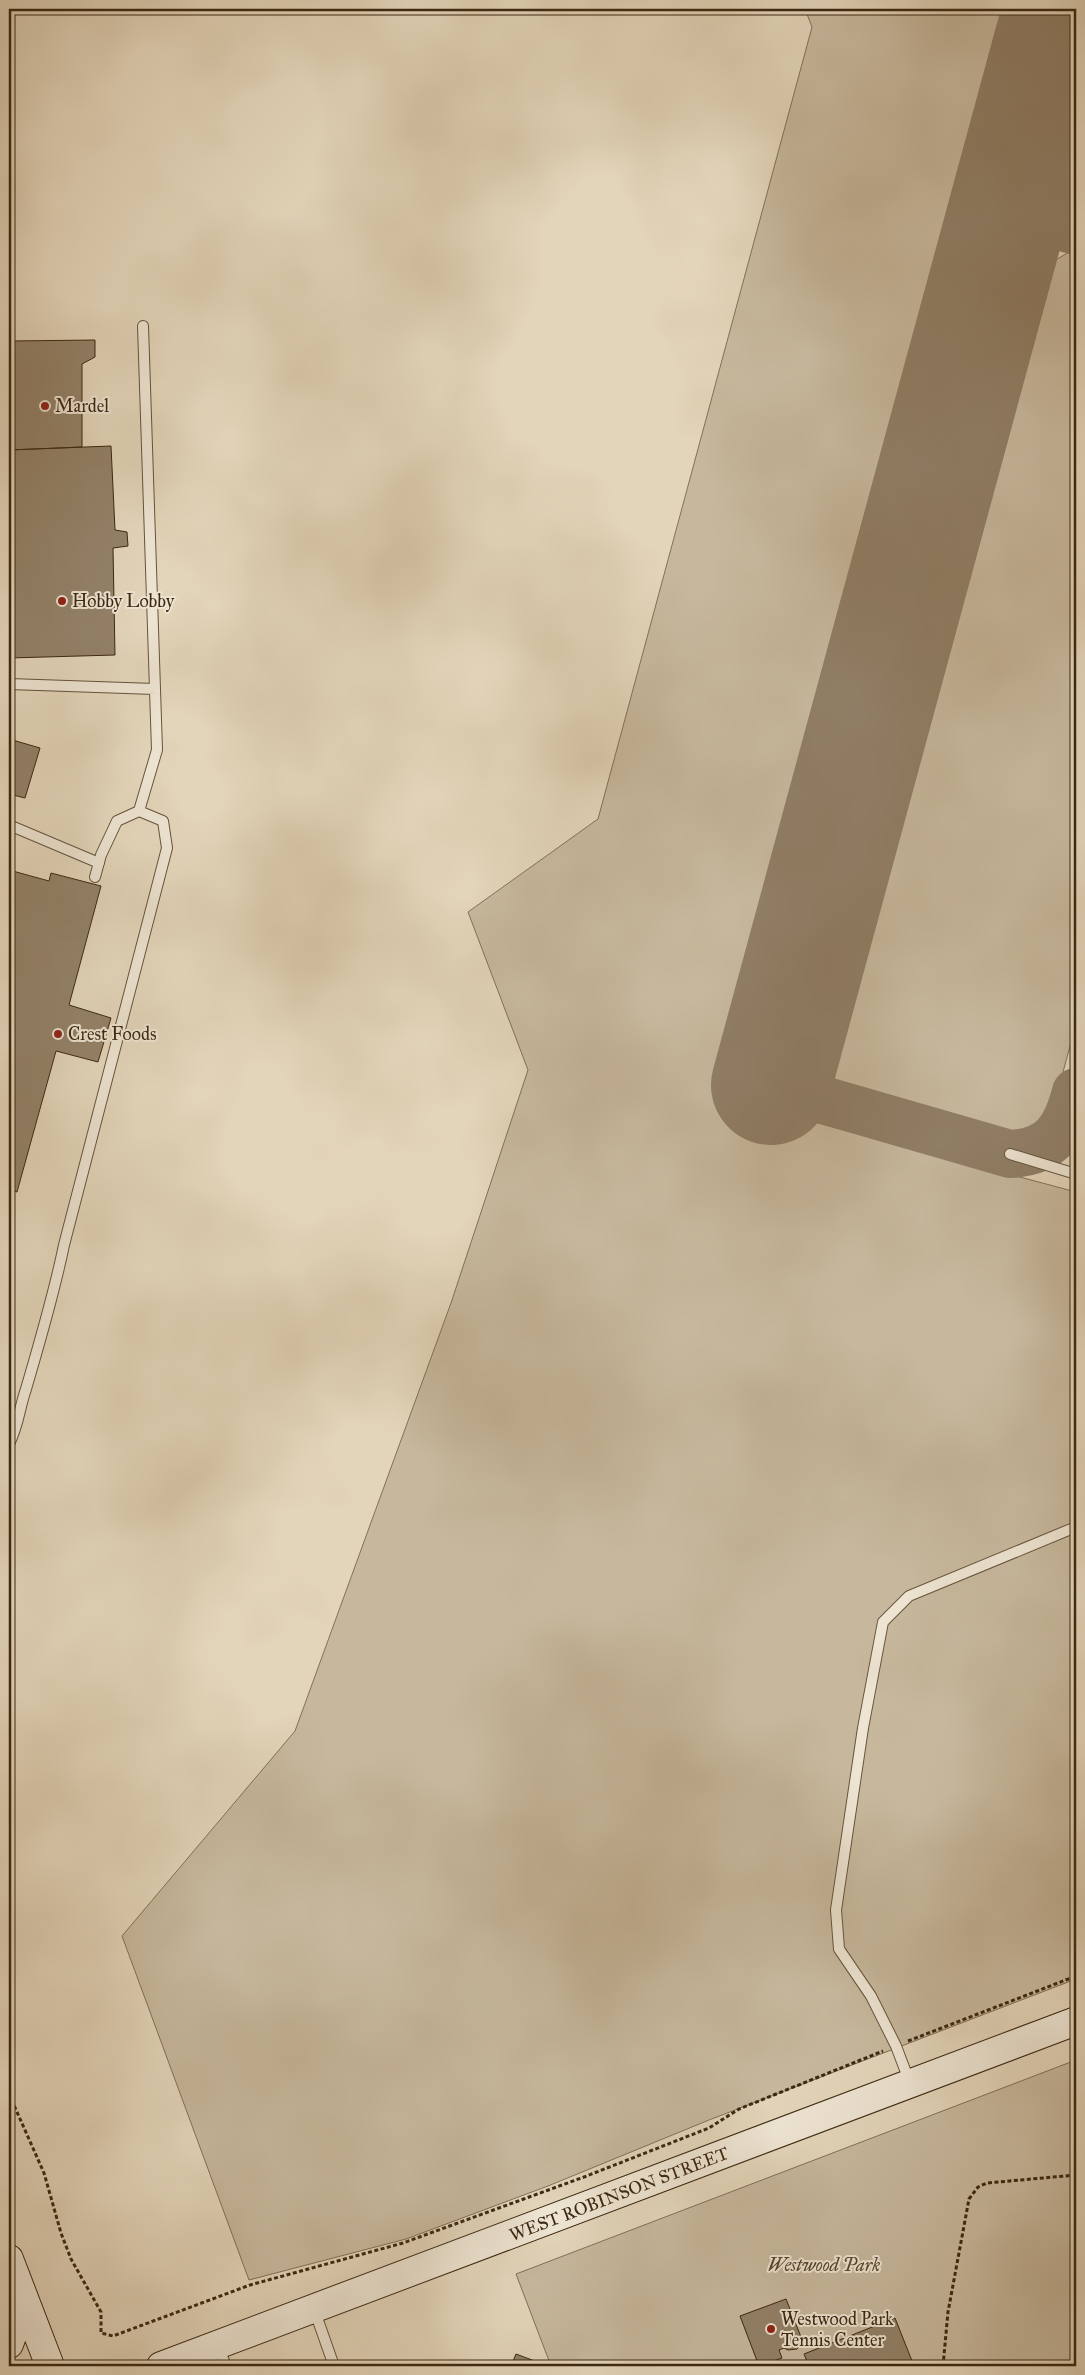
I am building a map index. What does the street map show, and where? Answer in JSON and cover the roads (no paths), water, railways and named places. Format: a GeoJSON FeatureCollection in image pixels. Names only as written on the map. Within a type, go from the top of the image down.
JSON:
{"type":"FeatureCollection","features":[{"type":"Feature","properties":{"kind":"main road","name":"WEST ROBINSON STREET"},"geometry":{"type":"LineString","coordinates":[[162,2366],[222,2355],[314,2308],[1076,2021]]}},
{"type":"Feature","properties":{"kind":"main road"},"geometry":{"type":"LineString","coordinates":[[9,2259],[50,2366]]}},
{"type":"Feature","properties":{"kind":"main road"},"geometry":{"type":"LineString","coordinates":[[9,2344],[25,2301]]}},
{"type":"Feature","properties":{"kind":"lane"},"geometry":{"type":"LineString","coordinates":[[139,811],[157,750],[143,326]]}},
{"type":"Feature","properties":{"kind":"lane"},"geometry":{"type":"LineString","coordinates":[[9,684],[155,689]]}},
{"type":"Feature","properties":{"kind":"lane"},"geometry":{"type":"LineString","coordinates":[[9,1444],[18,1426],[22,1401],[53,1300],[64,1244],[167,848],[163,822],[139,811],[117,821],[95,877]]}},
{"type":"Feature","properties":{"kind":"lane"},"geometry":{"type":"LineString","coordinates":[[9,825],[99,864]]}},
{"type":"Feature","properties":{"kind":"lane"},"geometry":{"type":"LineString","coordinates":[[1010,1154],[1076,1174]]}},
{"type":"Feature","properties":{"kind":"lane"},"geometry":{"type":"LineString","coordinates":[[910,2084],[896,2046],[871,1996],[840,1949],[836,1910],[863,1728],[883,1622],[909,1596],[1076,1527]]}},
{"type":"Feature","properties":{"kind":"lane"},"geometry":{"type":"LineString","coordinates":[[314,2308],[334,2366]]}},
{"type":"Feature","properties":{"kind":"place","name":"Mardel"},"geometry":{"type":"Point","coordinates":[45,406]}},
{"type":"Feature","properties":{"kind":"place","name":"Hobby Lobby"},"geometry":{"type":"Point","coordinates":[62,601]}},
{"type":"Feature","properties":{"kind":"place","name":"Crest Foods"},"geometry":{"type":"Point","coordinates":[58,1034]}},
{"type":"Feature","properties":{"kind":"place","name":"Westwood Park Tennis Center"},"geometry":{"type":"Point","coordinates":[771,2329]}},
{"type":"Feature","properties":{"kind":"park label","name":"Westwood Park"},"geometry":{"type":"Point","coordinates":[824,2265]}}]}
